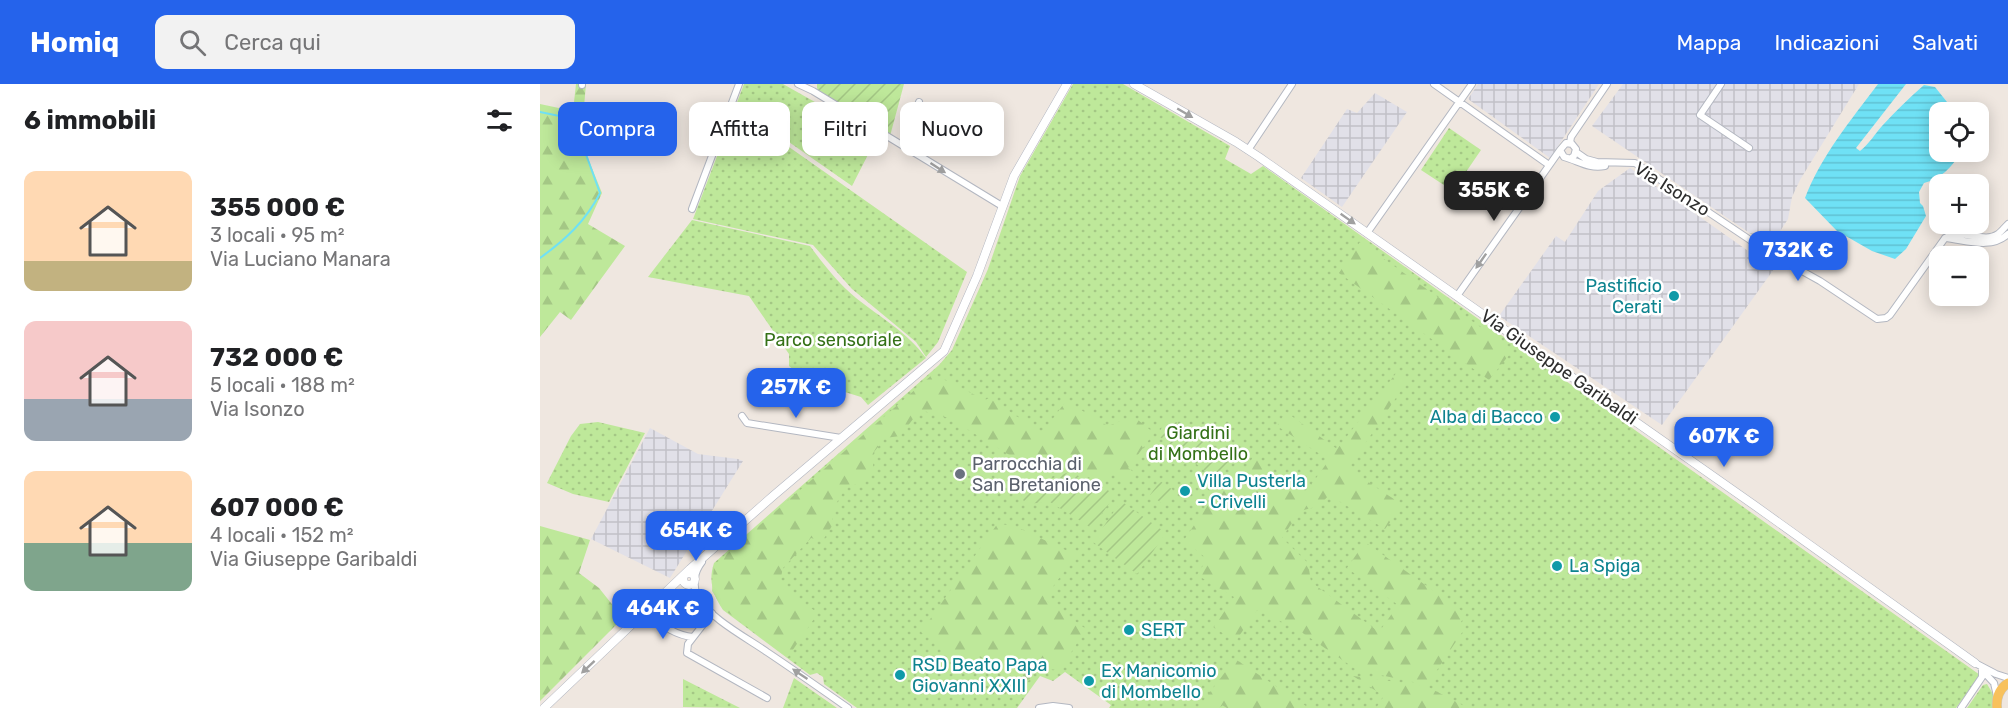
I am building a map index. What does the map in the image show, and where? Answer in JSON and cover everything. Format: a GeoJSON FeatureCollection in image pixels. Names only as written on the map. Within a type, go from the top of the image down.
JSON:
{"type":"FeatureCollection","features":[{"type":"Feature","properties":{"kind":"main road"},"geometry":{"type":"LineString","coordinates":[[1997,708],[1997,697],[2008,683]]}},
{"type":"Feature","properties":{"kind":"street"},"geometry":{"type":"LineString","coordinates":[[692,209],[739,84]]}},
{"type":"Feature","properties":{"kind":"street"},"geometry":{"type":"LineString","coordinates":[[798,84],[813,88],[900,144]]}},
{"type":"Feature","properties":{"kind":"street"},"geometry":{"type":"LineString","coordinates":[[543,708],[684,574],[944,351],[976,276],[1014,176],[1067,84]]}},
{"type":"Feature","properties":{"kind":"street","name":"Via Giuseppe Garibaldi"},"geometry":{"type":"LineString","coordinates":[[1134,84],[1248,150],[1975,663],[2008,678]]}},
{"type":"Feature","properties":{"kind":"street"},"geometry":{"type":"LineString","coordinates":[[1248,150],[1292,84]]}},
{"type":"Feature","properties":{"kind":"street"},"geometry":{"type":"LineString","coordinates":[[1434,84],[1550,163]]}},
{"type":"Feature","properties":{"kind":"street"},"geometry":{"type":"LineString","coordinates":[[1367,232],[1472,84]]}},
{"type":"Feature","properties":{"kind":"street"},"geometry":{"type":"LineString","coordinates":[[1570,143],[1571,137],[1607,84]]}},
{"type":"Feature","properties":{"kind":"street"},"geometry":{"type":"LineString","coordinates":[[1721,84],[1700,115],[1749,148]]}},
{"type":"Feature","properties":{"kind":"street"},"geometry":{"type":"LineString","coordinates":[[1457,296],[1550,163],[1564,144],[1574,145],[1576,152],[1567,158],[1550,163]]}},
{"type":"Feature","properties":{"kind":"street"},"geometry":{"type":"LineString","coordinates":[[1560,150],[1567,158]]}},
{"type":"Feature","properties":{"kind":"street","name":"Via Isonzo"},"geometry":{"type":"LineString","coordinates":[[1576,152],[1586,159],[1597,162],[1635,163],[1768,252],[1820,281],[1877,319],[1890,315],[1945,238]]}},
{"type":"Feature","properties":{"kind":"street"},"geometry":{"type":"LineString","coordinates":[[919,156],[1002,206]]}},
{"type":"Feature","properties":{"kind":"street","name":"Via Isonzo"},"geometry":{"type":"LineString","coordinates":[[1567,158],[1592,168],[1616,163]]}},
{"type":"Feature","properties":{"kind":"street"},"geometry":{"type":"LineString","coordinates":[[1945,238],[1955,234],[1993,237],[2008,224]]}},
{"type":"Feature","properties":{"kind":"street"},"geometry":{"type":"LineString","coordinates":[[1945,238],[1992,243],[2008,234]]}},
{"type":"Feature","properties":{"kind":"street"},"geometry":{"type":"LineString","coordinates":[[742,416],[747,423],[841,438]]}},
{"type":"Feature","properties":{"kind":"street"},"geometry":{"type":"LineString","coordinates":[[695,579],[698,568],[706,557]]}},
{"type":"Feature","properties":{"kind":"street"},"geometry":{"type":"LineString","coordinates":[[684,574],[691,573],[695,579],[698,596],[712,613],[848,708]]}},
{"type":"Feature","properties":{"kind":"street"},"geometry":{"type":"LineString","coordinates":[[645,612],[680,636],[693,637]]}},
{"type":"Feature","properties":{"kind":"street"},"geometry":{"type":"LineString","coordinates":[[712,613],[693,637],[687,653],[766,698]]}},
{"type":"Feature","properties":{"kind":"street","name":"Via Giuseppe Garibaldi"},"geometry":{"type":"LineString","coordinates":[[1975,663],[1994,683],[1997,697]]}},
{"type":"Feature","properties":{"kind":"street"},"geometry":{"type":"LineString","coordinates":[[1961,708],[1982,677],[1982,670]]}},
{"type":"Feature","properties":{"kind":"street"},"geometry":{"type":"LineString","coordinates":[[1039,708],[1050,706],[1069,708]]}},
{"type":"Feature","properties":{"kind":"shaded area"},"geometry":{"type":"Polygon","coordinates":[[[1478,84],[1599,84],[1550,158],[1468,99],[1478,84]]]}},
{"type":"Feature","properties":{"kind":"shaded area"},"geometry":{"type":"Polygon","coordinates":[[[1623,84],[1859,84],[1800,180],[1792,197],[1788,219],[1770,247],[1592,126],[1623,84]]]}},
{"type":"Feature","properties":{"kind":"shaded area"},"geometry":{"type":"Polygon","coordinates":[[[1375,93],[1407,112],[1342,207],[1301,178],[1347,109],[1357,113],[1375,93]]]}},
{"type":"Feature","properties":{"kind":"shaded area"},"geometry":{"type":"Polygon","coordinates":[[[1630,168],[1774,269],[1662,425],[1499,316],[1556,236],[1565,242],[1598,191],[1630,168]]]}},
{"type":"Feature","properties":{"kind":"shaded area"},"geometry":{"type":"Polygon","coordinates":[[[650,428],[698,454],[743,461],[670,578],[591,539],[650,428]]]}},
{"type":"Feature","properties":{"kind":"green space"},"geometry":{"type":"Polygon","coordinates":[[[576,84],[586,84],[584,102],[574,102],[576,84]]]}},
{"type":"Feature","properties":{"kind":"green space"},"geometry":{"type":"Polygon","coordinates":[[[744,84],[783,84],[815,102],[802,102],[802,151],[790,143],[790,102],[737,102],[744,84]]]}},
{"type":"Feature","properties":{"kind":"green space"},"geometry":{"type":"Polygon","coordinates":[[[817,84],[904,84],[890,136],[888,135],[888,102],[833,102],[820,94],[817,84]]]}},
{"type":"Feature","properties":{"kind":"green space","name":"Giardini di Mombello"},"geometry":{"type":"Polygon","coordinates":[[[1073,84],[1123,84],[1230,146],[1225,159],[1251,174],[1263,166],[1980,675],[1956,708],[1109,708],[1111,705],[1065,672],[1053,681],[1040,676],[1017,708],[857,708],[824,684],[823,677],[817,673],[810,675],[723,610],[712,588],[711,576],[714,563],[939,365],[952,350],[988,269],[1020,176],[1073,84]]]}},
{"type":"Feature","properties":{"kind":"green space"},"geometry":{"type":"Polygon","coordinates":[[[540,104],[558,108],[558,156],[587,156],[602,193],[588,224],[625,246],[571,320],[560,312],[540,337],[540,104]]]}},
{"type":"Feature","properties":{"kind":"green space"},"geometry":{"type":"Polygon","coordinates":[[[1449,128],[1481,150],[1453,191],[1421,170],[1449,128]]]}},
{"type":"Feature","properties":{"kind":"green space"},"geometry":{"type":"Polygon","coordinates":[[[790,148],[967,272],[938,342],[926,357],[916,342],[852,289],[813,245],[693,219],[717,156],[790,156],[790,148]]]}},
{"type":"Feature","properties":{"kind":"green space"},"geometry":{"type":"Polygon","coordinates":[[[809,156],[867,156],[852,186],[809,156]]]}},
{"type":"Feature","properties":{"kind":"green space","name":"Parco sensoriale"},"geometry":{"type":"Polygon","coordinates":[[[692,220],[810,246],[843,286],[902,333],[926,358],[868,405],[861,397],[806,380],[789,366],[789,354],[749,296],[648,277],[692,220]]]}},
{"type":"Feature","properties":{"kind":"green space"},"geometry":{"type":"Polygon","coordinates":[[[1360,242],[1513,350],[1489,380],[1339,273],[1360,242]]]}},
{"type":"Feature","properties":{"kind":"green space"},"geometry":{"type":"Polygon","coordinates":[[[1397,372],[1408,380],[1348,469],[1403,505],[1385,529],[1329,495],[1319,506],[1300,511],[1282,538],[1308,563],[1311,582],[1379,632],[1398,605],[1347,568],[1365,542],[1466,614],[1461,622],[1465,628],[1427,685],[1357,670],[1297,629],[1257,610],[1235,642],[1214,627],[1234,597],[1197,575],[1207,559],[1184,540],[1235,465],[1245,470],[1253,457],[1306,492],[1329,460],[1277,426],[1286,412],[1337,449],[1397,372]]]}},
{"type":"Feature","properties":{"kind":"green space"},"geometry":{"type":"Polygon","coordinates":[[[933,374],[985,400],[989,398],[1042,433],[1066,401],[1108,426],[1133,416],[1154,433],[1128,468],[1135,473],[1127,483],[1111,470],[1102,483],[1069,469],[1051,477],[1034,478],[1019,491],[1000,475],[1011,456],[949,418],[920,410],[900,436],[885,438],[874,452],[873,467],[860,484],[847,485],[833,509],[832,526],[823,540],[811,538],[783,568],[779,586],[818,613],[788,657],[723,609],[712,591],[714,565],[933,374]]]}},
{"type":"Feature","properties":{"kind":"green space"},"geometry":{"type":"Polygon","coordinates":[[[1169,417],[1231,461],[1217,480],[1195,463],[1186,452],[1180,451],[1157,435],[1169,417]]]}},
{"type":"Feature","properties":{"kind":"green space"},"geometry":{"type":"Polygon","coordinates":[[[598,422],[645,433],[609,502],[573,494],[547,483],[571,436],[580,424],[598,422]]]}},
{"type":"Feature","properties":{"kind":"green space"},"geometry":{"type":"Polygon","coordinates":[[[1069,472],[1100,485],[1115,495],[1092,528],[1050,502],[1025,504],[1020,492],[1034,480],[1051,479],[1069,472]]]}},
{"type":"Feature","properties":{"kind":"green space"},"geometry":{"type":"Polygon","coordinates":[[[1160,481],[1173,490],[1163,504],[1150,495],[1160,481]]]}},
{"type":"Feature","properties":{"kind":"green space"},"geometry":{"type":"Polygon","coordinates":[[[1121,501],[1166,533],[1137,574],[1093,542],[1121,501]]]}},
{"type":"Feature","properties":{"kind":"green space"},"geometry":{"type":"Polygon","coordinates":[[[998,523],[1019,528],[1076,555],[1044,599],[1086,629],[1060,670],[1040,666],[1025,685],[975,653],[965,665],[921,632],[998,523]]]}},
{"type":"Feature","properties":{"kind":"green space"},"geometry":{"type":"Polygon","coordinates":[[[540,526],[590,540],[579,573],[599,588],[623,618],[540,701],[540,526]]]}},
{"type":"Feature","properties":{"kind":"green space"},"geometry":{"type":"Polygon","coordinates":[[[1235,659],[1306,706],[1305,708],[1227,708],[1222,705],[1219,708],[1198,708],[1235,659]]]}},
{"type":"Feature","properties":{"kind":"green space"},"geometry":{"type":"Polygon","coordinates":[[[1353,676],[1426,686],[1468,708],[1376,708],[1384,696],[1353,676]]]}},
{"type":"Feature","properties":{"kind":"green space"},"geometry":{"type":"Polygon","coordinates":[[[794,678],[837,708],[783,708],[794,678]]]}},
{"type":"Feature","properties":{"kind":"green space"},"geometry":{"type":"Polygon","coordinates":[[[683,679],[740,708],[683,707],[683,679]]]}},
{"type":"Feature","properties":{"kind":"green space"},"geometry":{"type":"Polygon","coordinates":[[[1987,684],[1993,694],[1993,708],[1967,708],[1983,685],[1987,684]]]}},
{"type":"Feature","properties":{"kind":"water"},"geometry":{"type":"Polygon","coordinates":[[[1878,84],[1906,84],[1856,148],[1860,151],[1892,115],[1924,85],[1935,87],[1947,102],[1929,102],[1929,162],[1955,162],[1942,174],[1929,174],[1929,181],[1924,183],[1919,192],[1920,203],[1926,216],[1906,249],[1895,259],[1872,251],[1837,231],[1805,198],[1819,168],[1847,125],[1878,84]]]}},
{"type":"Feature","properties":{"kind":"waterway"},"geometry":{"type":"LineString","coordinates":[[540,112],[558,116]]}},
{"type":"Feature","properties":{"kind":"waterway"},"geometry":{"type":"LineString","coordinates":[[540,258],[574,229],[600,193],[587,156]]}},
{"type":"Feature","properties":{"kind":"place","name":"Pastificio Cerati"},"geometry":{"type":"Point","coordinates":[1674,296]}},
{"type":"Feature","properties":{"kind":"place","name":"Alba di Bacco"},"geometry":{"type":"Point","coordinates":[1555,417]}},
{"type":"Feature","properties":{"kind":"place","name":"Parrocchia di San Bretanione"},"geometry":{"type":"Point","coordinates":[960,474]}},
{"type":"Feature","properties":{"kind":"place","name":"Villa Pusterla - Crivelli"},"geometry":{"type":"Point","coordinates":[1185,491]}},
{"type":"Feature","properties":{"kind":"place","name":"La Spiga"},"geometry":{"type":"Point","coordinates":[1557,566]}},
{"type":"Feature","properties":{"kind":"place","name":"SERT"},"geometry":{"type":"Point","coordinates":[1129,630]}},
{"type":"Feature","properties":{"kind":"place","name":"RSD Beato Papa Giovanni XXIII"},"geometry":{"type":"Point","coordinates":[900,675]}},
{"type":"Feature","properties":{"kind":"place","name":"Ex Manicomio di Mombello"},"geometry":{"type":"Point","coordinates":[1089,681]}}]}
